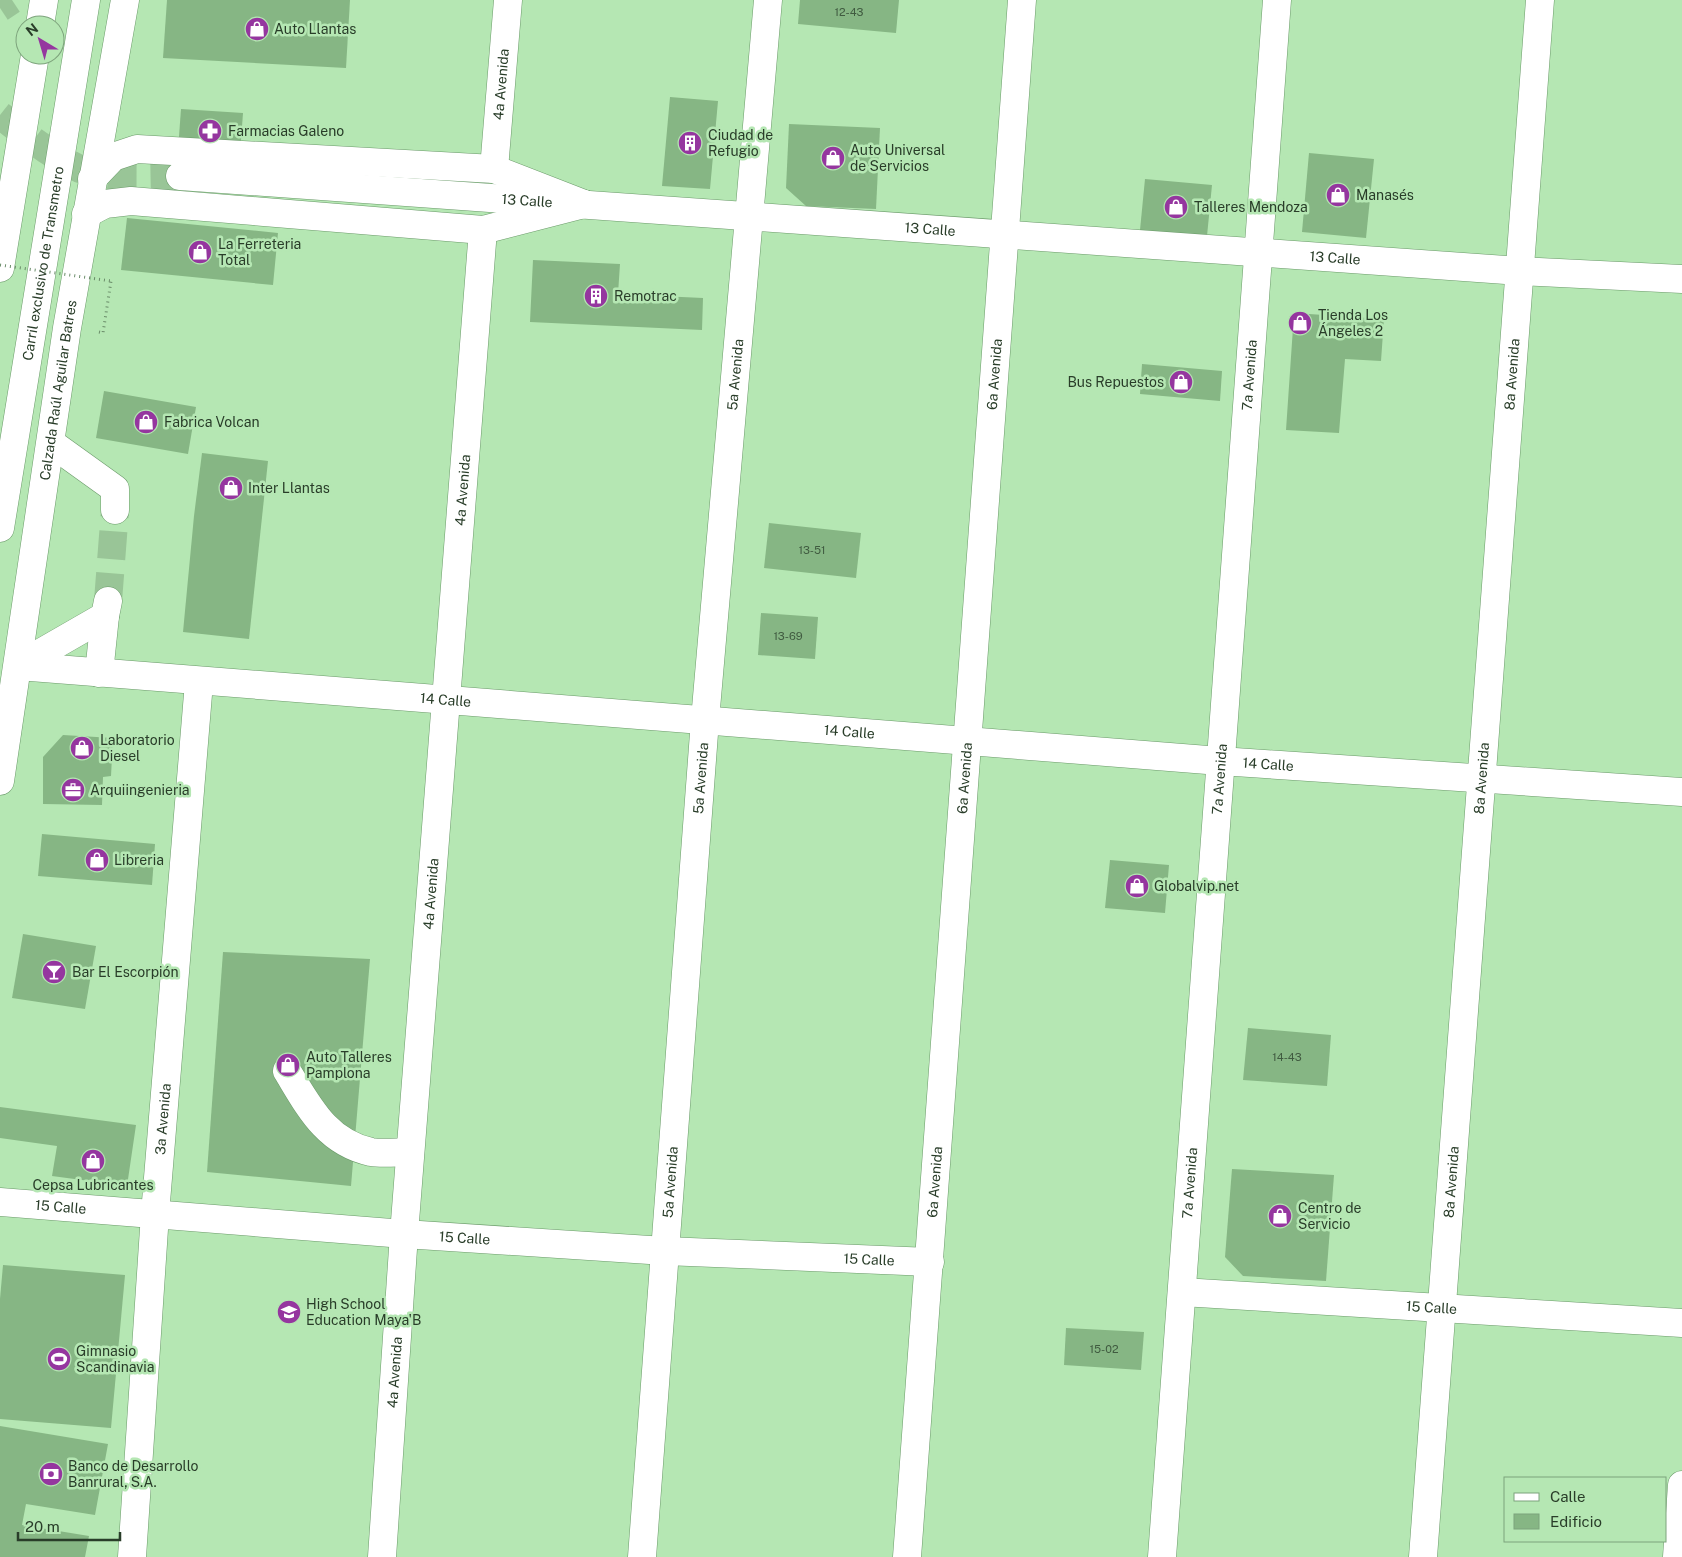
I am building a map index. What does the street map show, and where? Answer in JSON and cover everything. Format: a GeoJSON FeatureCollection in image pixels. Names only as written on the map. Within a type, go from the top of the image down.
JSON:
{"type":"FeatureCollection","features":[{"type":"Feature","properties":{"kind":"main road"},"geometry":{"type":"LineString","coordinates":[[42,15],[44,0]]}},
{"type":"Feature","properties":{"kind":"main road","name":"Carril exclusivo de Transmetro"},"geometry":{"type":"LineString","coordinates":[[0,528],[86,0]]}},
{"type":"Feature","properties":{"kind":"main road","name":"Calzada Raúl Aguilar Batres"},"geometry":{"type":"LineString","coordinates":[[0,781],[86,214],[125,0]]}},
{"type":"Feature","properties":{"kind":"main road","name":"4a Avenida"},"geometry":{"type":"LineString","coordinates":[[494,169],[508,0]]}},
{"type":"Feature","properties":{"kind":"main road","name":"5a Avenida"},"geometry":{"type":"LineString","coordinates":[[642,1557],[705,720],[768,0]]}},
{"type":"Feature","properties":{"kind":"main road","name":"6a Avenida"},"geometry":{"type":"LineString","coordinates":[[907,1557],[1022,0]]}},
{"type":"Feature","properties":{"kind":"main road","name":"7a Avenida"},"geometry":{"type":"LineString","coordinates":[[1162,1557],[1276,0]]}},
{"type":"Feature","properties":{"kind":"main road","name":"8a Avenida"},"geometry":{"type":"LineString","coordinates":[[1423,1557],[1540,0]]}},
{"type":"Feature","properties":{"kind":"main road"},"geometry":{"type":"LineString","coordinates":[[0,267],[2,223],[33,65]]}},
{"type":"Feature","properties":{"kind":"main road"},"geometry":{"type":"LineString","coordinates":[[92,179],[113,157],[137,149],[494,169],[584,204]]}},
{"type":"Feature","properties":{"kind":"main road","name":"13 Calle"},"geometry":{"type":"LineString","coordinates":[[180,176],[1520,271],[1682,279]]}},
{"type":"Feature","properties":{"kind":"main road"},"geometry":{"type":"LineString","coordinates":[[86,214],[105,204],[131,201],[483,230],[584,204]]}},
{"type":"Feature","properties":{"kind":"main road","name":"4a Avenida"},"geometry":{"type":"LineString","coordinates":[[382,1557],[410,1152],[483,230]]}},
{"type":"Feature","properties":{"kind":"main road"},"geometry":{"type":"LineString","coordinates":[[51,443],[115,489],[115,510]]}},
{"type":"Feature","properties":{"kind":"main road"},"geometry":{"type":"LineString","coordinates":[[18,666],[107,608],[100,673]]}},
{"type":"Feature","properties":{"kind":"main road","name":"14 Calle"},"geometry":{"type":"LineString","coordinates":[[18,666],[200,682],[1220,761],[1682,792]]}},
{"type":"Feature","properties":{"kind":"main road","name":"3a Avenida"},"geometry":{"type":"LineString","coordinates":[[132,1557],[155,1214],[200,682]]}},
{"type":"Feature","properties":{"kind":"main road"},"geometry":{"type":"LineString","coordinates":[[286,1071],[315,1117],[336,1137],[372,1152],[410,1152]]}},
{"type":"Feature","properties":{"kind":"main road","name":"15 Calle"},"geometry":{"type":"LineString","coordinates":[[0,1202],[404,1234],[666,1251],[930,1262]]}},
{"type":"Feature","properties":{"kind":"main road","name":"15 Calle"},"geometry":{"type":"LineString","coordinates":[[1182,1292],[1682,1323]]}},
{"type":"Feature","properties":{"kind":"main road"},"geometry":{"type":"LineString","coordinates":[[1677,1557],[1682,1485]]}},
{"type":"Feature","properties":{"kind":"path"},"geometry":{"type":"LineString","coordinates":[[0,267],[110,281],[103,333]]}},
{"type":"Feature","properties":{"kind":"building","name":"Auto Llantas"},"geometry":{"type":"Polygon","coordinates":[[[167,0],[350,0],[346,68],[163,58],[167,0]]]}},
{"type":"Feature","properties":{"kind":"building"},"geometry":{"type":"Polygon","coordinates":[[[800,0],[899,0],[896,33],[798,24],[800,0]]]}},
{"type":"Feature","properties":{"kind":"building","name":"Ciudad de Refugio"},"geometry":{"type":"Polygon","coordinates":[[[670,97],[718,101],[710,189],[662,186],[670,97]]]}},
{"type":"Feature","properties":{"kind":"building","name":"Farmacias Galeno"},"geometry":{"type":"Polygon","coordinates":[[[181,109],[243,113],[240,154],[178,150],[181,109]]]}},
{"type":"Feature","properties":{"kind":"building","name":"Auto Universal de Servicios"},"geometry":{"type":"Polygon","coordinates":[[[789,124],[880,128],[876,209],[806,206],[786,188],[789,124]]]}},
{"type":"Feature","properties":{"kind":"building","name":"Manasés"},"geometry":{"type":"Polygon","coordinates":[[[1309,153],[1374,159],[1366,238],[1302,232],[1309,153]]]}},
{"type":"Feature","properties":{"kind":"building","name":"Talleres Mendoza"},"geometry":{"type":"Polygon","coordinates":[[[1145,179],[1212,185],[1207,236],[1140,230],[1145,179]]]}},
{"type":"Feature","properties":{"kind":"building","name":"La Ferreteria Total"},"geometry":{"type":"Polygon","coordinates":[[[127,218],[278,233],[273,285],[121,270],[127,218]]]}},
{"type":"Feature","properties":{"kind":"building","name":"Remotrac"},"geometry":{"type":"Polygon","coordinates":[[[533,260],[620,264],[618,294],[703,298],[702,330],[530,322],[533,260]]]}},
{"type":"Feature","properties":{"kind":"building"},"geometry":{"type":"Polygon","coordinates":[[[1294,313],[1384,319],[1381,361],[1345,359],[1339,433],[1286,430],[1294,313]]]}},
{"type":"Feature","properties":{"kind":"building","name":"Bus Repuestos"},"geometry":{"type":"Polygon","coordinates":[[[1142,364],[1222,371],[1220,401],[1140,394],[1142,364]]]}},
{"type":"Feature","properties":{"kind":"building","name":"Fabrica Volcan"},"geometry":{"type":"Polygon","coordinates":[[[104,391],[196,407],[188,454],[96,438],[104,391]]]}},
{"type":"Feature","properties":{"kind":"building"},"geometry":{"type":"Polygon","coordinates":[[[202,453],[268,461],[249,639],[183,632],[202,453]]]}},
{"type":"Feature","properties":{"kind":"building"},"geometry":{"type":"Polygon","coordinates":[[[769,523],[861,533],[856,578],[764,568],[769,523]]]}},
{"type":"Feature","properties":{"kind":"building"},"geometry":{"type":"Polygon","coordinates":[[[761,613],[818,617],[815,659],[758,655],[761,613]]]}},
{"type":"Feature","properties":{"kind":"building"},"geometry":{"type":"Polygon","coordinates":[[[63,735],[113,738],[111,776],[103,777],[102,805],[43,804],[43,757],[63,735]]]}},
{"type":"Feature","properties":{"kind":"building","name":"Libreria"},"geometry":{"type":"Polygon","coordinates":[[[42,834],[155,844],[152,885],[38,876],[42,834]]]}},
{"type":"Feature","properties":{"kind":"building","name":"Globalvip.net"},"geometry":{"type":"Polygon","coordinates":[[[1110,860],[1169,865],[1165,913],[1105,908],[1110,860]]]}},
{"type":"Feature","properties":{"kind":"building","name":"Bar El Escorpión"},"geometry":{"type":"Polygon","coordinates":[[[23,934],[96,946],[85,1009],[12,998],[23,934]]]}},
{"type":"Feature","properties":{"kind":"building","name":"Auto Talleres Pamplona"},"geometry":{"type":"Polygon","coordinates":[[[223,952],[370,959],[351,1186],[207,1172],[223,952]]]}},
{"type":"Feature","properties":{"kind":"building"},"geometry":{"type":"Polygon","coordinates":[[[1248,1028],[1331,1035],[1327,1086],[1243,1080],[1248,1028]]]}},
{"type":"Feature","properties":{"kind":"building","name":"Cepsa Lubricantes"},"geometry":{"type":"Polygon","coordinates":[[[0,1107],[136,1125],[127,1186],[52,1176],[57,1146],[0,1138],[0,1107]]]}},
{"type":"Feature","properties":{"kind":"building","name":"Centro de Servicio"},"geometry":{"type":"Polygon","coordinates":[[[1232,1169],[1334,1175],[1326,1281],[1243,1276],[1225,1257],[1232,1169]]]}},
{"type":"Feature","properties":{"kind":"building","name":"Gimnasio Scandinavia"},"geometry":{"type":"Polygon","coordinates":[[[3,1265],[125,1275],[111,1428],[0,1419],[0,1299],[3,1265]]]}},
{"type":"Feature","properties":{"kind":"building"},"geometry":{"type":"Polygon","coordinates":[[[1066,1328],[1144,1332],[1141,1370],[1064,1365],[1066,1328]]]}},
{"type":"Feature","properties":{"kind":"building","name":"Banco de Desarrollo Banrural, S.A."},"geometry":{"type":"Polygon","coordinates":[[[0,1426],[108,1444],[95,1515],[26,1504],[22,1525],[89,1536],[85,1557],[0,1557],[0,1426]]]}},
{"type":"Feature","properties":{"kind":"tunnel"},"geometry":{"type":"LineString","coordinates":[[0,8],[12,0]]}},
{"type":"Feature","properties":{"kind":"tunnel"},"geometry":{"type":"LineString","coordinates":[[0,115],[28,137],[80,169],[116,176],[180,176]]}},
{"type":"Feature","properties":{"kind":"tunnel"},"geometry":{"type":"LineString","coordinates":[[108,601],[115,510]]}},
{"type":"Feature","properties":{"kind":"place","name":"Auto Llantas"},"geometry":{"type":"Point","coordinates":[257,29]}},
{"type":"Feature","properties":{"kind":"place","name":"Farmacias Galeno"},"geometry":{"type":"Point","coordinates":[210,131]}},
{"type":"Feature","properties":{"kind":"place","name":"Ciudad de Refugio"},"geometry":{"type":"Point","coordinates":[690,143]}},
{"type":"Feature","properties":{"kind":"place","name":"Auto Universal de Servicios"},"geometry":{"type":"Point","coordinates":[833,158]}},
{"type":"Feature","properties":{"kind":"place","name":"Manasés"},"geometry":{"type":"Point","coordinates":[1338,195]}},
{"type":"Feature","properties":{"kind":"place","name":"Talleres Mendoza"},"geometry":{"type":"Point","coordinates":[1176,207]}},
{"type":"Feature","properties":{"kind":"place","name":"La Ferreteria Total"},"geometry":{"type":"Point","coordinates":[200,252]}},
{"type":"Feature","properties":{"kind":"place","name":"Remotrac"},"geometry":{"type":"Point","coordinates":[596,296]}},
{"type":"Feature","properties":{"kind":"place","name":"Tienda Los Ángeles 2"},"geometry":{"type":"Point","coordinates":[1300,323]}},
{"type":"Feature","properties":{"kind":"place","name":"Bus Repuestos"},"geometry":{"type":"Point","coordinates":[1181,382]}},
{"type":"Feature","properties":{"kind":"place","name":"Fabrica Volcan"},"geometry":{"type":"Point","coordinates":[146,422]}},
{"type":"Feature","properties":{"kind":"place","name":"Inter Llantas"},"geometry":{"type":"Point","coordinates":[231,488]}},
{"type":"Feature","properties":{"kind":"place","name":"Laboratorio Diesel"},"geometry":{"type":"Point","coordinates":[82,748]}},
{"type":"Feature","properties":{"kind":"place","name":"Arquiingenieria"},"geometry":{"type":"Point","coordinates":[73,790]}},
{"type":"Feature","properties":{"kind":"place","name":"Libreria"},"geometry":{"type":"Point","coordinates":[97,860]}},
{"type":"Feature","properties":{"kind":"place","name":"Globalvip.net"},"geometry":{"type":"Point","coordinates":[1137,886]}},
{"type":"Feature","properties":{"kind":"place","name":"Bar El Escorpión"},"geometry":{"type":"Point","coordinates":[54,972]}},
{"type":"Feature","properties":{"kind":"place","name":"Auto Talleres Pamplona"},"geometry":{"type":"Point","coordinates":[288,1065]}},
{"type":"Feature","properties":{"kind":"place","name":"Cepsa Lubricantes"},"geometry":{"type":"Point","coordinates":[93,1161]}},
{"type":"Feature","properties":{"kind":"place","name":"Centro de Servicio"},"geometry":{"type":"Point","coordinates":[1280,1216]}},
{"type":"Feature","properties":{"kind":"place","name":"High School Education Maya'B"},"geometry":{"type":"Point","coordinates":[289,1312]}},
{"type":"Feature","properties":{"kind":"place","name":"Gimnasio Scandinavia"},"geometry":{"type":"Point","coordinates":[59,1359]}},
{"type":"Feature","properties":{"kind":"place","name":"Banco de Desarrollo Banrural, S.A."},"geometry":{"type":"Point","coordinates":[51,1474]}}]}
